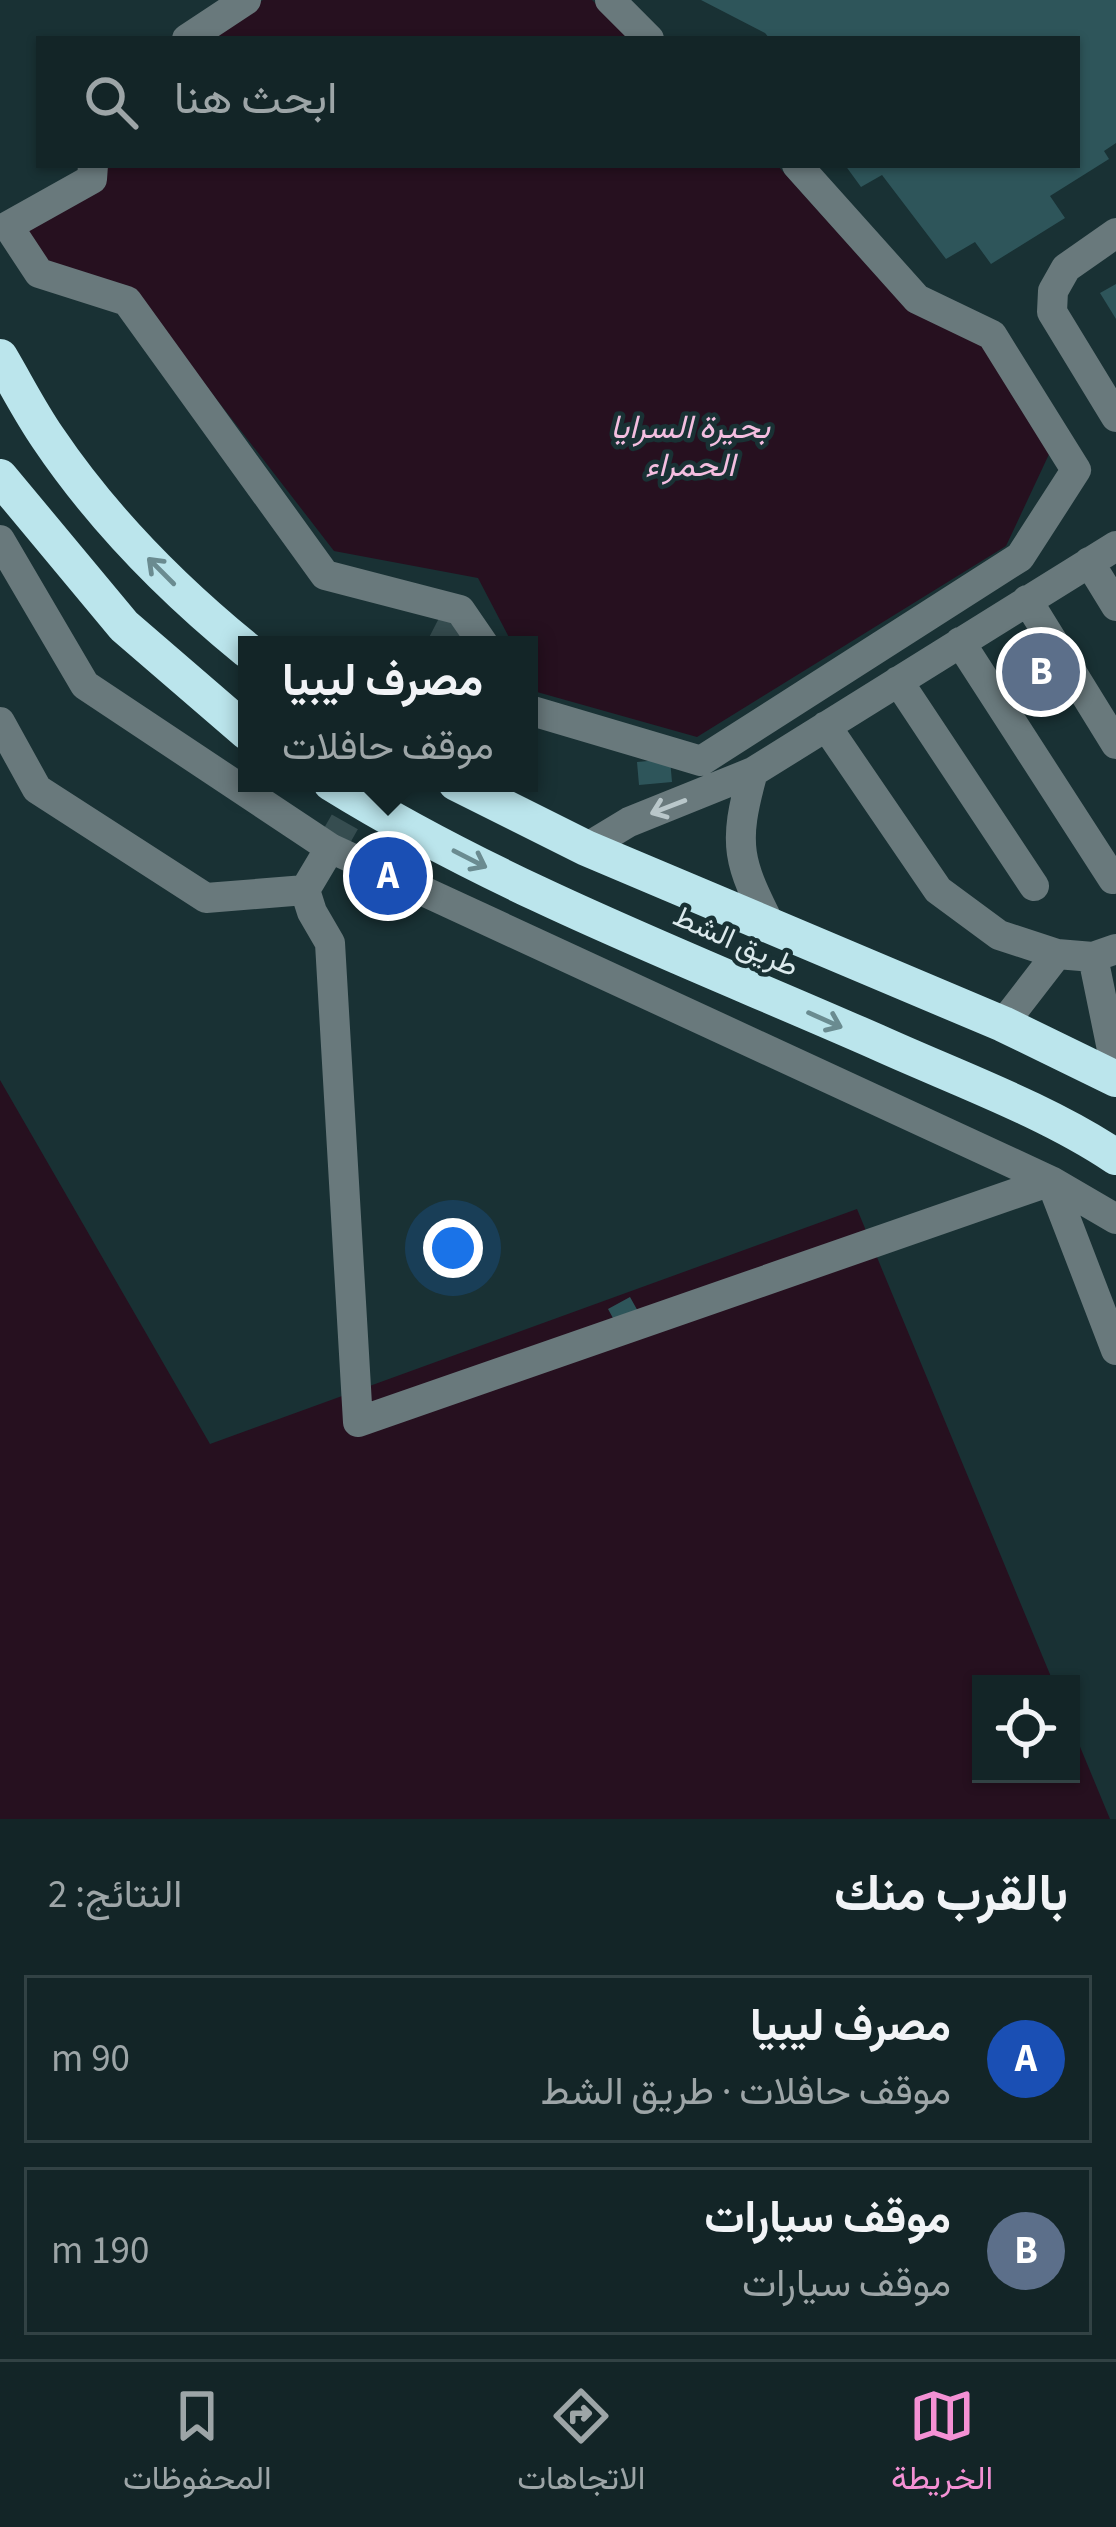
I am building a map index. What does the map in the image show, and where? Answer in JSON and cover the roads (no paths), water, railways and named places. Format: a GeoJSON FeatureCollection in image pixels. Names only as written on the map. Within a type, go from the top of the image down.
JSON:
{"type":"FeatureCollection","features":[{"type":"Feature","properties":{"kind":"highway"},"geometry":{"type":"LineString","coordinates":[[0,357],[47,437],[111,520],[238,643]]}},
{"type":"Feature","properties":{"kind":"highway"},"geometry":{"type":"LineString","coordinates":[[0,477],[124,626],[238,724]]}},
{"type":"Feature","properties":{"kind":"highway","name":"طريق الشط"},"geometry":{"type":"LineString","coordinates":[[345,792],[535,893],[957,1078],[1116,1157]]}},
{"type":"Feature","properties":{"kind":"highway","name":"طريق الشط"},"geometry":{"type":"LineString","coordinates":[[474,792],[586,848],[1003,1024],[1116,1079]]}},
{"type":"Feature","properties":{"kind":"street"},"geometry":{"type":"LineString","coordinates":[[192,36],[246,0]]}},
{"type":"Feature","properties":{"kind":"street"},"geometry":{"type":"LineString","coordinates":[[610,0],[646,36]]}},
{"type":"Feature","properties":{"kind":"street"},"geometry":{"type":"LineString","coordinates":[[93,168],[92,178],[8,226],[39,273],[127,301],[326,575],[460,610],[478,636]]}},
{"type":"Feature","properties":{"kind":"street"},"geometry":{"type":"LineString","coordinates":[[538,713],[701,761],[1020,557],[1076,470],[992,335],[917,299],[800,168]]}},
{"type":"Feature","properties":{"kind":"street"},"geometry":{"type":"LineString","coordinates":[[1116,233],[1066,268],[1053,291],[1052,312],[1116,417]]}},
{"type":"Feature","properties":{"kind":"street"},"geometry":{"type":"LineString","coordinates":[[0,541],[85,685],[238,787]]}},
{"type":"Feature","properties":{"kind":"street"},"geometry":{"type":"LineString","coordinates":[[586,848],[629,822],[753,772],[1116,546]]}},
{"type":"Feature","properties":{"kind":"street"},"geometry":{"type":"LineString","coordinates":[[1089,562],[1116,606]]}},
{"type":"Feature","properties":{"kind":"street"},"geometry":{"type":"LineString","coordinates":[[1027,600],[1116,745]]}},
{"type":"Feature","properties":{"kind":"street"},"geometry":{"type":"LineString","coordinates":[[960,642],[1113,879]]}},
{"type":"Feature","properties":{"kind":"street"},"geometry":{"type":"LineString","coordinates":[[898,681],[1034,886]]}},
{"type":"Feature","properties":{"kind":"street"},"geometry":{"type":"LineString","coordinates":[[0,722],[37,789],[206,898],[305,890]]}},
{"type":"Feature","properties":{"kind":"street"},"geometry":{"type":"LineString","coordinates":[[826,727],[938,890],[999,935],[1058,954],[1104,953],[1116,1069]]}},
{"type":"Feature","properties":{"kind":"street"},"geometry":{"type":"LineString","coordinates":[[753,772],[739,822],[742,870],[772,929]]}},
{"type":"Feature","properties":{"kind":"street"},"geometry":{"type":"LineString","coordinates":[[246,792],[330,848],[1051,1181],[1116,1219]]}},
{"type":"Feature","properties":{"kind":"street"},"geometry":{"type":"LineString","coordinates":[[330,848],[305,890],[330,943],[358,1422],[1051,1181]]}},
{"type":"Feature","properties":{"kind":"street"},"geometry":{"type":"LineString","coordinates":[[1003,1024],[1058,954]]}},
{"type":"Feature","properties":{"kind":"street"},"geometry":{"type":"LineString","coordinates":[[1051,1181],[1116,1350]]}},
{"type":"Feature","properties":{"kind":"water"},"geometry":{"type":"Polygon","coordinates":[[[263,0],[592,0],[630,36],[208,36],[263,0]]]}},
{"type":"Feature","properties":{"kind":"water","name":"بحيرة السرايا الحمراء"},"geometry":{"type":"Polygon","coordinates":[[[98,168],[780,168],[904,306],[980,343],[1051,450],[1006,546],[697,737],[538,692],[538,636],[508,636],[478,578],[334,551],[129,286],[37,263],[19,232],[98,168]]]}},
{"type":"Feature","properties":{"kind":"water"},"geometry":{"type":"Polygon","coordinates":[[[0,1080],[210,1444],[857,1209],[1050,1675],[972,1675],[972,1783],[1080,1783],[1080,1747],[1110,1819],[0,1819],[0,1080]]]}},
{"type":"Feature","properties":{"kind":"tunnel"},"geometry":{"type":"LineString","coordinates":[[447,636],[460,610]]}},
{"type":"Feature","properties":{"kind":"tunnel"},"geometry":{"type":"LineString","coordinates":[[330,848],[362,792]]}},
{"type":"Feature","properties":{"kind":"place","name":"موقف سيارات"},"geometry":{"type":"Point","coordinates":[1041,672]}},
{"type":"Feature","properties":{"kind":"place","name":"مصرف ليبيا"},"geometry":{"type":"Point","coordinates":[388,876]}}]}
